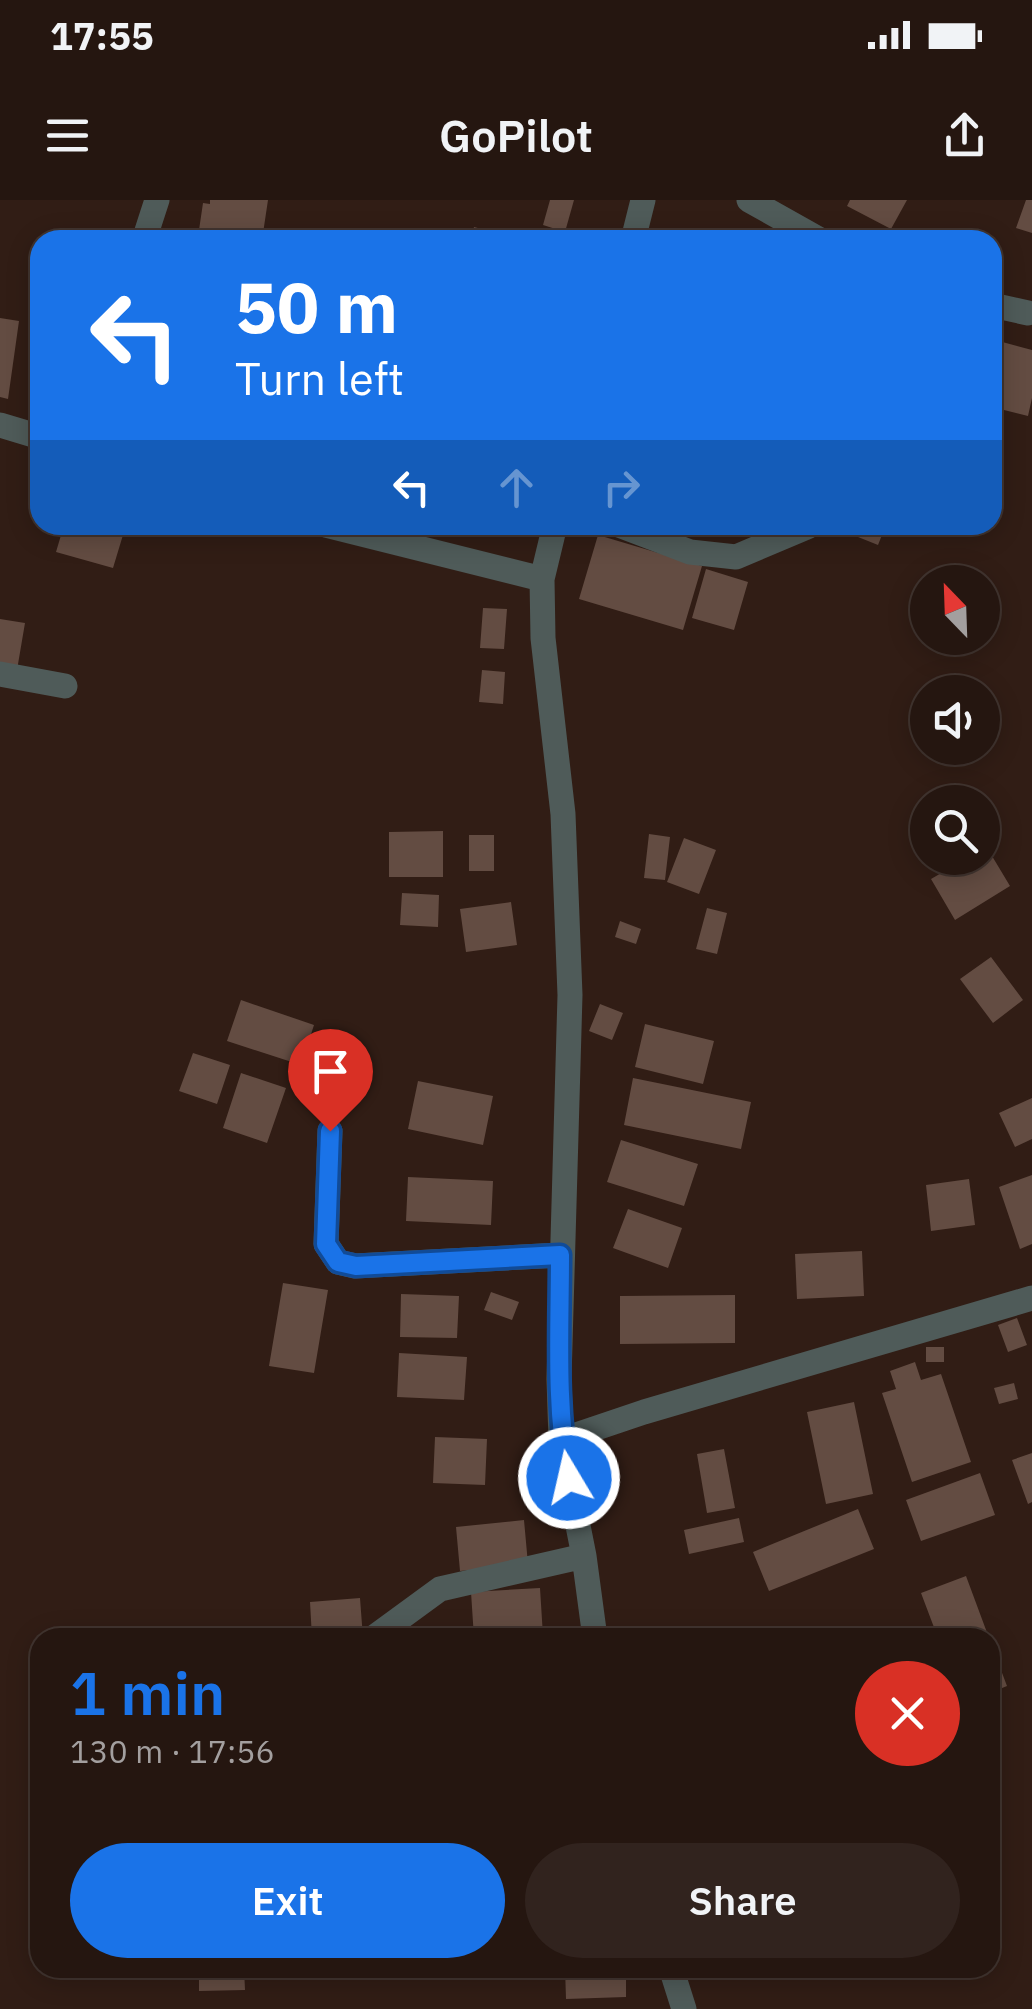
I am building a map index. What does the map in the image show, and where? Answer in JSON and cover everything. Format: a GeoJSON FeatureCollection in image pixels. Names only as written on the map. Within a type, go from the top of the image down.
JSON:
{"type":"FeatureCollection","features":[{"type":"Feature","properties":{"kind":"street"},"geometry":{"type":"LineString","coordinates":[[147,230],[157,200]]}},
{"type":"Feature","properties":{"kind":"street"},"geometry":{"type":"LineString","coordinates":[[635,230],[644,200]]}},
{"type":"Feature","properties":{"kind":"street"},"geometry":{"type":"LineString","coordinates":[[749,200],[802,230]]}},
{"type":"Feature","properties":{"kind":"street"},"geometry":{"type":"LineString","coordinates":[[1002,307],[1028,313]]}},
{"type":"Feature","properties":{"kind":"street"},"geometry":{"type":"LineString","coordinates":[[0,426],[30,434]]}},
{"type":"Feature","properties":{"kind":"street"},"geometry":{"type":"LineString","coordinates":[[365,535],[542,580]]}},
{"type":"Feature","properties":{"kind":"street"},"geometry":{"type":"LineString","coordinates":[[553,535],[542,580],[543,638],[563,814],[570,996],[560,1255],[562,1440],[594,1628]]}},
{"type":"Feature","properties":{"kind":"street"},"geometry":{"type":"LineString","coordinates":[[646,535],[690,552],[736,557],[790,535]]}},
{"type":"Feature","properties":{"kind":"street"},"geometry":{"type":"LineString","coordinates":[[0,674],[65,686]]}},
{"type":"Feature","properties":{"kind":"street"},"geometry":{"type":"LineString","coordinates":[[330,1131],[326,1244],[338,1262],[356,1266],[560,1255]]}},
{"type":"Feature","properties":{"kind":"street"},"geometry":{"type":"LineString","coordinates":[[562,1440],[644,1412],[1032,1298]]}},
{"type":"Feature","properties":{"kind":"street"},"geometry":{"type":"LineString","coordinates":[[387,1628],[440,1589],[584,1556]]}},
{"type":"Feature","properties":{"kind":"street"},"geometry":{"type":"LineString","coordinates":[[674,1978],[684,2009]]}},
{"type":"Feature","properties":{"kind":"building"},"geometry":{"type":"Polygon","coordinates":[[[210,200],[268,200],[264,230],[199,230],[203,203],[210,204],[210,200]]]}},
{"type":"Feature","properties":{"kind":"building"},"geometry":{"type":"Polygon","coordinates":[[[550,200],[574,200],[566,230],[543,225],[550,200]]]}},
{"type":"Feature","properties":{"kind":"building"},"geometry":{"type":"Polygon","coordinates":[[[850,200],[907,200],[891,229],[847,206],[850,200]]]}},
{"type":"Feature","properties":{"kind":"building"},"geometry":{"type":"Polygon","coordinates":[[[1026,200],[1032,200],[1032,233],[1016,228],[1026,200]]]}},
{"type":"Feature","properties":{"kind":"building"},"geometry":{"type":"Polygon","coordinates":[[[0,318],[19,321],[8,399],[0,397],[0,318]]]}},
{"type":"Feature","properties":{"kind":"building"},"geometry":{"type":"Polygon","coordinates":[[[1002,342],[1032,350],[1028,416],[1002,410],[1002,342]]]}},
{"type":"Feature","properties":{"kind":"building"},"geometry":{"type":"Polygon","coordinates":[[[61,535],[123,535],[113,568],[56,552],[61,535]]]}},
{"type":"Feature","properties":{"kind":"building"},"geometry":{"type":"Polygon","coordinates":[[[598,535],[702,566],[683,630],[579,599],[598,535]]]}},
{"type":"Feature","properties":{"kind":"building"},"geometry":{"type":"Polygon","coordinates":[[[853,535],[882,535],[878,545],[853,535]]]}},
{"type":"Feature","properties":{"kind":"building"},"geometry":{"type":"Polygon","coordinates":[[[706,569],[748,582],[734,630],[692,618],[706,569]]]}},
{"type":"Feature","properties":{"kind":"building"},"geometry":{"type":"Polygon","coordinates":[[[483,608],[507,609],[504,649],[480,648],[483,608]]]}},
{"type":"Feature","properties":{"kind":"building"},"geometry":{"type":"Polygon","coordinates":[[[0,619],[25,623],[17,670],[0,667],[0,619]]]}},
{"type":"Feature","properties":{"kind":"building"},"geometry":{"type":"Polygon","coordinates":[[[482,670],[505,672],[503,704],[479,702],[482,670]]]}},
{"type":"Feature","properties":{"kind":"building"},"geometry":{"type":"Polygon","coordinates":[[[443,831],[443,877],[389,877],[389,832],[443,831]]]}},
{"type":"Feature","properties":{"kind":"building"},"geometry":{"type":"Polygon","coordinates":[[[649,834],[670,837],[665,880],[644,878],[649,834]]]}},
{"type":"Feature","properties":{"kind":"building"},"geometry":{"type":"Polygon","coordinates":[[[469,835],[494,835],[494,871],[469,871],[469,835]]]}},
{"type":"Feature","properties":{"kind":"building"},"geometry":{"type":"Polygon","coordinates":[[[684,838],[716,850],[699,894],[667,882],[684,838]]]}},
{"type":"Feature","properties":{"kind":"building"},"geometry":{"type":"Polygon","coordinates":[[[1000,869],[1010,886],[955,920],[931,879],[938,875],[1000,875],[1000,869]]]}},
{"type":"Feature","properties":{"kind":"building"},"geometry":{"type":"Polygon","coordinates":[[[402,893],[439,895],[438,927],[400,925],[402,893]]]}},
{"type":"Feature","properties":{"kind":"building"},"geometry":{"type":"Polygon","coordinates":[[[511,902],[517,945],[466,952],[460,909],[511,902]]]}},
{"type":"Feature","properties":{"kind":"building"},"geometry":{"type":"Polygon","coordinates":[[[707,908],[727,913],[717,954],[696,949],[707,908]]]}},
{"type":"Feature","properties":{"kind":"building"},"geometry":{"type":"Polygon","coordinates":[[[620,921],[641,929],[636,944],[615,937],[620,921]]]}},
{"type":"Feature","properties":{"kind":"building"},"geometry":{"type":"Polygon","coordinates":[[[991,957],[1023,1000],[993,1023],[960,979],[991,957]]]}},
{"type":"Feature","properties":{"kind":"building"},"geometry":{"type":"Polygon","coordinates":[[[241,1000],[314,1025],[301,1065],[227,1041],[241,1000]]]}},
{"type":"Feature","properties":{"kind":"building"},"geometry":{"type":"Polygon","coordinates":[[[600,1004],[623,1013],[612,1040],[589,1031],[600,1004]]]}},
{"type":"Feature","properties":{"kind":"building"},"geometry":{"type":"Polygon","coordinates":[[[645,1024],[714,1041],[703,1084],[635,1067],[645,1024]]]}},
{"type":"Feature","properties":{"kind":"building"},"geometry":{"type":"Polygon","coordinates":[[[193,1053],[230,1065],[217,1104],[179,1091],[193,1053]]]}},
{"type":"Feature","properties":{"kind":"building"},"geometry":{"type":"Polygon","coordinates":[[[241,1073],[286,1088],[267,1143],[223,1128],[241,1073]]]}},
{"type":"Feature","properties":{"kind":"building"},"geometry":{"type":"Polygon","coordinates":[[[633,1078],[751,1102],[741,1149],[624,1125],[633,1078]]]}},
{"type":"Feature","properties":{"kind":"building"},"geometry":{"type":"Polygon","coordinates":[[[418,1081],[493,1096],[483,1145],[408,1129],[418,1081]]]}},
{"type":"Feature","properties":{"kind":"building"},"geometry":{"type":"Polygon","coordinates":[[[1032,1098],[1032,1139],[1015,1147],[999,1113],[1032,1098]]]}},
{"type":"Feature","properties":{"kind":"building"},"geometry":{"type":"Polygon","coordinates":[[[621,1140],[698,1164],[684,1206],[607,1182],[621,1140]]]}},
{"type":"Feature","properties":{"kind":"building"},"geometry":{"type":"Polygon","coordinates":[[[1032,1175],[1032,1244],[1020,1249],[999,1187],[1032,1175]]]}},
{"type":"Feature","properties":{"kind":"building"},"geometry":{"type":"Polygon","coordinates":[[[408,1177],[493,1181],[491,1225],[406,1221],[408,1177]]]}},
{"type":"Feature","properties":{"kind":"building"},"geometry":{"type":"Polygon","coordinates":[[[969,1179],[975,1225],[931,1231],[926,1185],[969,1179]]]}},
{"type":"Feature","properties":{"kind":"building"},"geometry":{"type":"Polygon","coordinates":[[[628,1209],[682,1228],[668,1268],[613,1248],[628,1209]]]}},
{"type":"Feature","properties":{"kind":"building"},"geometry":{"type":"Polygon","coordinates":[[[862,1251],[864,1296],[797,1299],[795,1254],[862,1251]]]}},
{"type":"Feature","properties":{"kind":"building"},"geometry":{"type":"Polygon","coordinates":[[[283,1283],[328,1290],[314,1373],[269,1366],[283,1283]]]}},
{"type":"Feature","properties":{"kind":"building"},"geometry":{"type":"Polygon","coordinates":[[[491,1292],[519,1302],[512,1320],[484,1310],[491,1292]]]}},
{"type":"Feature","properties":{"kind":"building"},"geometry":{"type":"Polygon","coordinates":[[[401,1294],[459,1296],[457,1338],[400,1337],[401,1294]]]}},
{"type":"Feature","properties":{"kind":"building"},"geometry":{"type":"Polygon","coordinates":[[[735,1295],[735,1343],[620,1344],[620,1296],[735,1295]]]}},
{"type":"Feature","properties":{"kind":"building"},"geometry":{"type":"Polygon","coordinates":[[[1017,1318],[1027,1345],[1008,1352],[998,1325],[1017,1318]]]}},
{"type":"Feature","properties":{"kind":"building"},"geometry":{"type":"Polygon","coordinates":[[[926,1347],[944,1347],[944,1362],[926,1362],[926,1347]]]}},
{"type":"Feature","properties":{"kind":"building"},"geometry":{"type":"Polygon","coordinates":[[[399,1353],[467,1357],[464,1400],[397,1397],[399,1353]]]}},
{"type":"Feature","properties":{"kind":"building"},"geometry":{"type":"Polygon","coordinates":[[[915,1362],[921,1380],[941,1374],[971,1462],[912,1482],[882,1393],[896,1389],[890,1371],[915,1362]]]}},
{"type":"Feature","properties":{"kind":"building"},"geometry":{"type":"Polygon","coordinates":[[[1014,1383],[1018,1399],[999,1404],[994,1388],[1014,1383]]]}},
{"type":"Feature","properties":{"kind":"building"},"geometry":{"type":"Polygon","coordinates":[[[854,1402],[873,1494],[826,1504],[807,1412],[854,1402]]]}},
{"type":"Feature","properties":{"kind":"building"},"geometry":{"type":"Polygon","coordinates":[[[435,1437],[487,1439],[485,1485],[433,1483],[435,1437]]]}},
{"type":"Feature","properties":{"kind":"building"},"geometry":{"type":"Polygon","coordinates":[[[724,1449],[735,1508],[707,1513],[697,1454],[724,1449]]]}},
{"type":"Feature","properties":{"kind":"building"},"geometry":{"type":"Polygon","coordinates":[[[1032,1453],[1032,1502],[1028,1504],[1012,1460],[1032,1453]]]}},
{"type":"Feature","properties":{"kind":"building"},"geometry":{"type":"Polygon","coordinates":[[[980,1473],[995,1515],[921,1541],[906,1500],[980,1473]]]}},
{"type":"Feature","properties":{"kind":"building"},"geometry":{"type":"Polygon","coordinates":[[[858,1509],[874,1549],[769,1591],[753,1552],[858,1509]]]}},
{"type":"Feature","properties":{"kind":"building"},"geometry":{"type":"Polygon","coordinates":[[[739,1518],[744,1542],[689,1554],[684,1530],[739,1518]]]}},
{"type":"Feature","properties":{"kind":"building"},"geometry":{"type":"Polygon","coordinates":[[[524,1520],[528,1564],[460,1571],[456,1527],[524,1520]]]}},
{"type":"Feature","properties":{"kind":"building"},"geometry":{"type":"Polygon","coordinates":[[[966,1576],[985,1628],[934,1628],[921,1593],[966,1576]]]}},
{"type":"Feature","properties":{"kind":"building"},"geometry":{"type":"Polygon","coordinates":[[[540,1588],[542,1628],[473,1628],[471,1592],[540,1588]]]}},
{"type":"Feature","properties":{"kind":"building"},"geometry":{"type":"Polygon","coordinates":[[[360,1598],[362,1628],[311,1628],[310,1602],[360,1598]]]}},
{"type":"Feature","properties":{"kind":"building"},"geometry":{"type":"Polygon","coordinates":[[[1000,1667],[1007,1686],[1000,1689],[1000,1667]]]}},
{"type":"Feature","properties":{"kind":"building"},"geometry":{"type":"Polygon","coordinates":[[[199,1978],[244,1978],[245,1990],[199,1991],[199,1978]]]}},
{"type":"Feature","properties":{"kind":"building"},"geometry":{"type":"Polygon","coordinates":[[[565,1978],[626,1978],[626,1997],[566,1999],[565,1978]]]}},
{"type":"Feature","properties":{"kind":"route"},"geometry":{"type":"LineString","coordinates":[[330,1131],[326,1244],[338,1262],[356,1266],[560,1255],[559,1379],[562,1440],[569,1478]]}}]}
